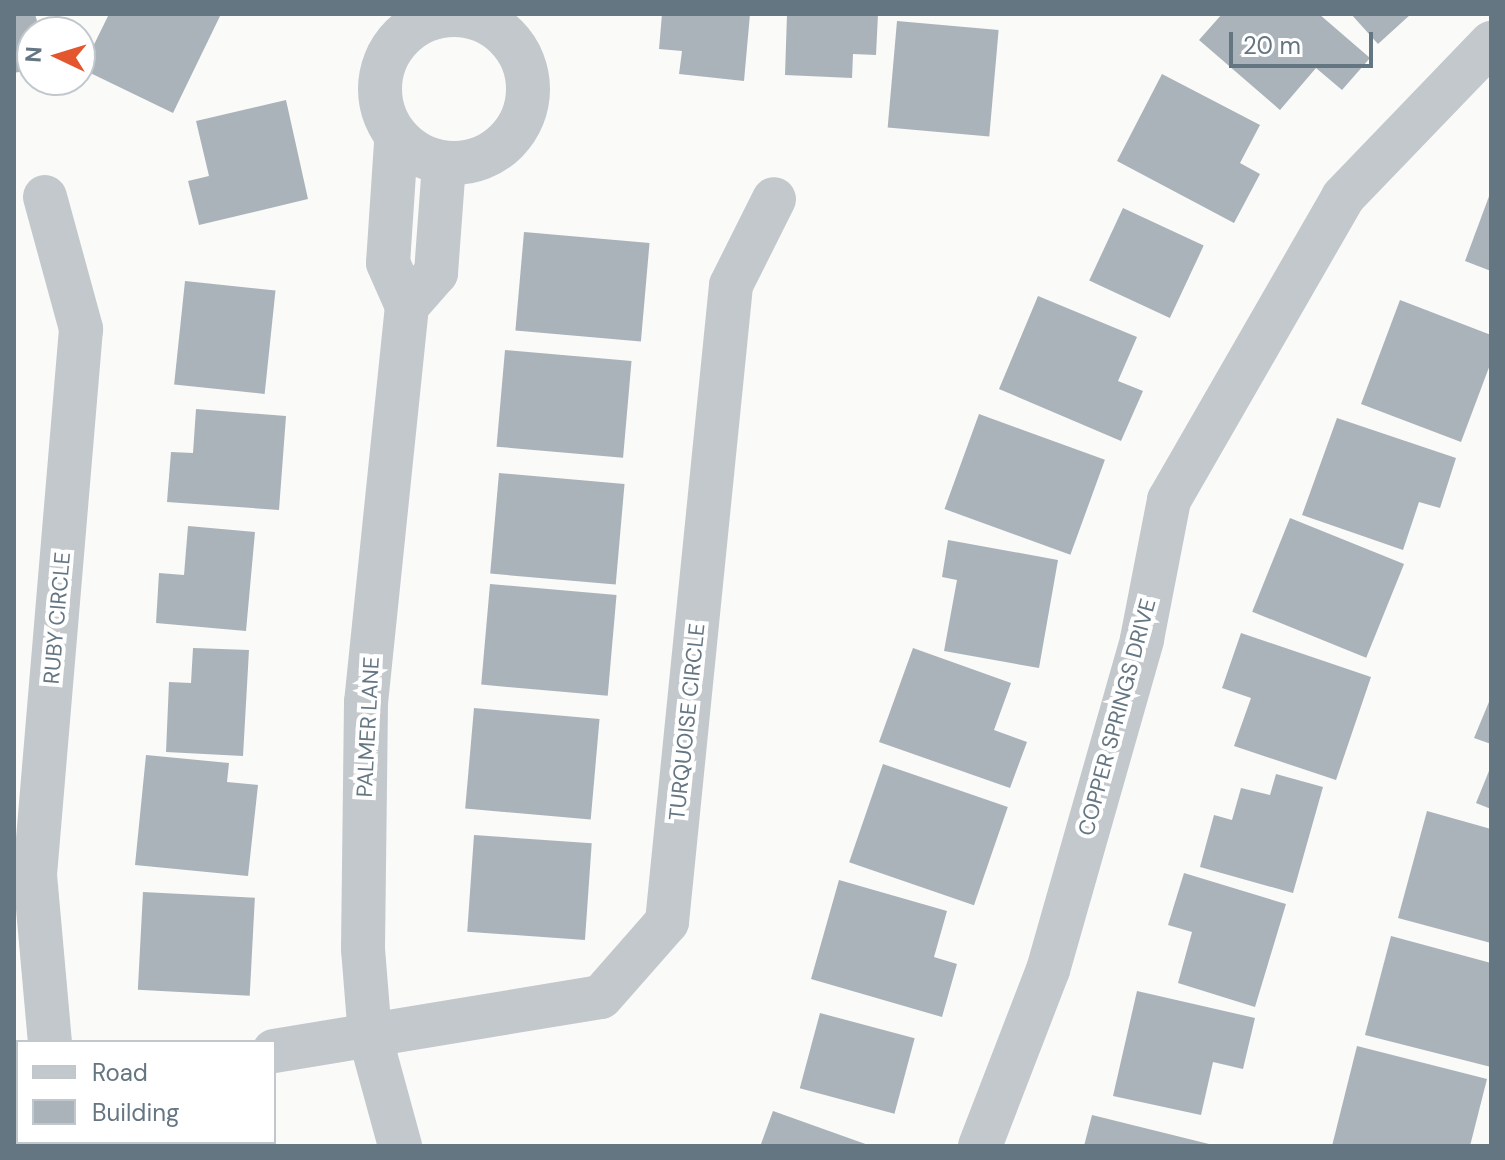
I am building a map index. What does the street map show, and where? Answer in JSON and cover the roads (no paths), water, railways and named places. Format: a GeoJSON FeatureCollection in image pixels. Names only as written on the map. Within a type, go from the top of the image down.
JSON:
{"type":"FeatureCollection","features":[{"type":"Feature","properties":{"kind":"street","name":"PALMER LANE"},"geometry":{"type":"LineString","coordinates":[[400,1146],[370,1036],[363,949],[366,702],[407,306],[388,263],[396,143],[380,100],[388,54],[422,22],[445,14],[493,25],[524,64],[529,90],[512,136],[469,163],[444,163]]}},
{"type":"Feature","properties":{"kind":"street","name":"COPPER SPRINGS DRIVE"},"geometry":{"type":"LineString","coordinates":[[980,1146],[1048,970],[1142,639],[1169,500],[1343,197],[1491,43]]}},
{"type":"Feature","properties":{"kind":"street"},"geometry":{"type":"LineString","coordinates":[[396,143],[444,163],[436,273],[407,306]]}},
{"type":"Feature","properties":{"kind":"street","name":"RUBY CIRCLE"},"geometry":{"type":"LineString","coordinates":[[45,197],[81,329],[35,875],[50,1040]]}},
{"type":"Feature","properties":{"kind":"street","name":"TURQUOISE CIRCLE"},"geometry":{"type":"LineString","coordinates":[[276,1051],[601,997],[667,922],[731,285],[774,199]]}}]}
